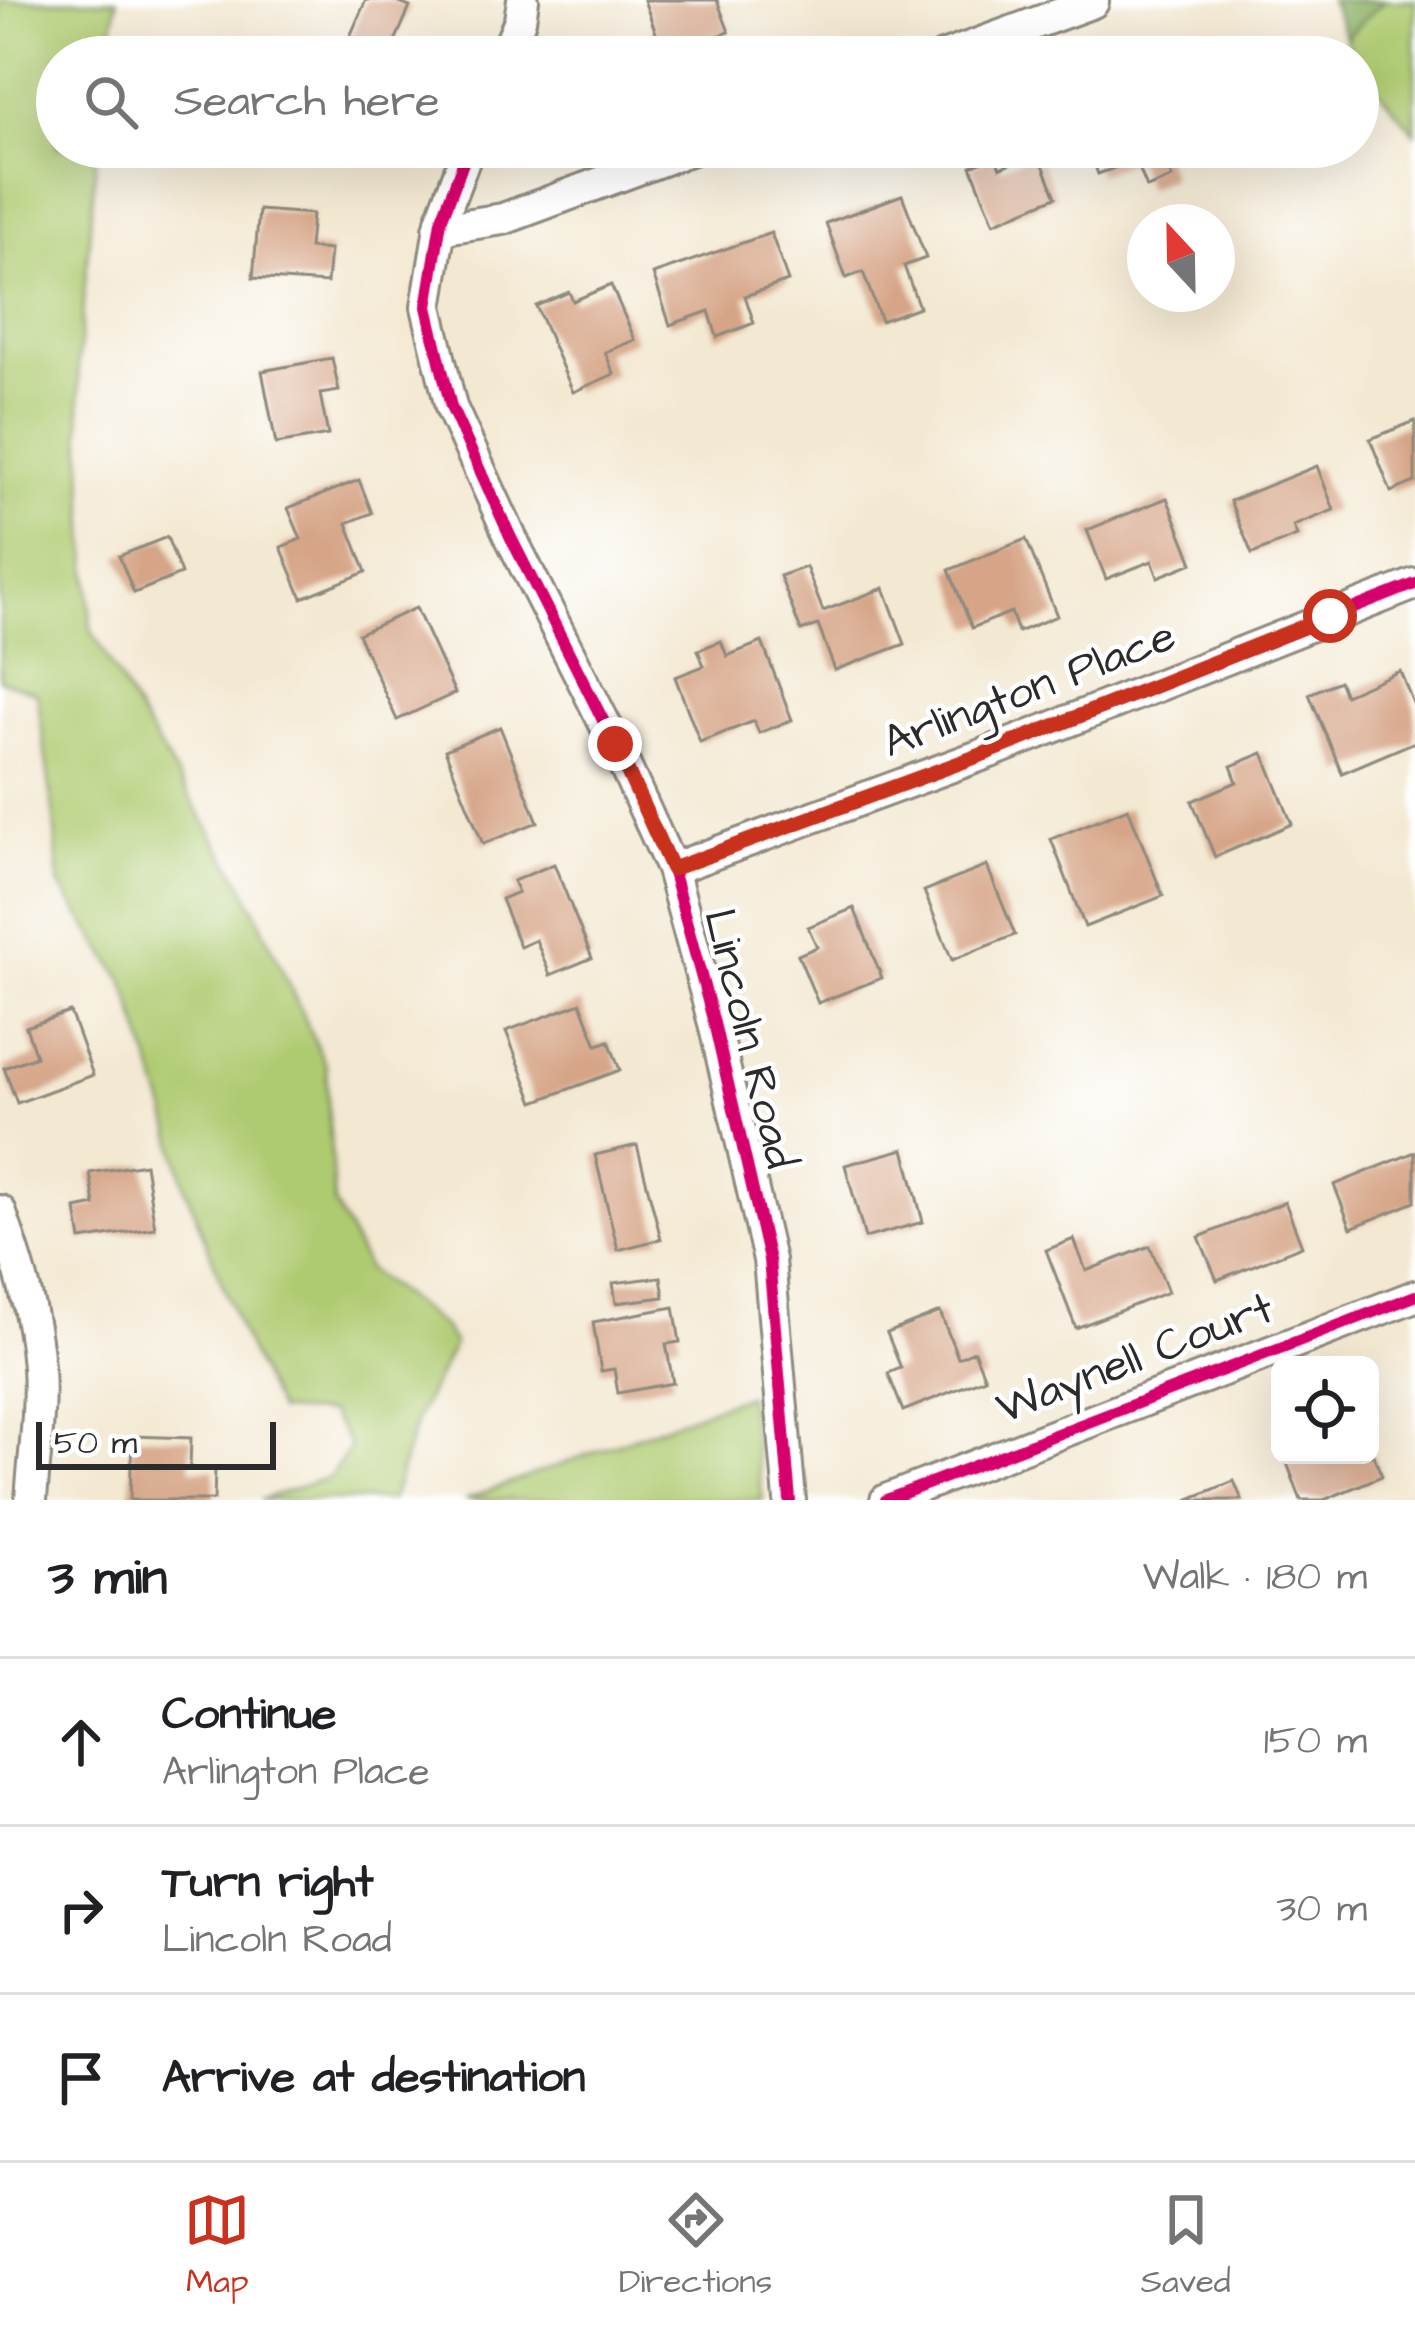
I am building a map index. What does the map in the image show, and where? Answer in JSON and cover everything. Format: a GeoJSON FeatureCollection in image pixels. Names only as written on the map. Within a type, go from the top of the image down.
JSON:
{"type":"FeatureCollection","features":[{"type":"Feature","properties":{"kind":"street"},"geometry":{"type":"LineString","coordinates":[[514,36],[523,0]]}},
{"type":"Feature","properties":{"kind":"street"},"geometry":{"type":"LineString","coordinates":[[1000,36],[1093,2]]}},
{"type":"Feature","properties":{"kind":"street","name":"Lincoln Road"},"geometry":{"type":"LineString","coordinates":[[462,168],[440,230],[427,308],[451,407],[672,869],[714,1023],[769,1260],[790,1500]]}},
{"type":"Feature","properties":{"kind":"street"},"geometry":{"type":"LineString","coordinates":[[440,230],[503,219],[640,168]]}},
{"type":"Feature","properties":{"kind":"street","name":"Arlington Place"},"geometry":{"type":"LineString","coordinates":[[672,869],[989,752],[1415,584]]}},
{"type":"Feature","properties":{"kind":"street"},"geometry":{"type":"LineString","coordinates":[[0,1210],[32,1314],[38,1372],[31,1500]]}},
{"type":"Feature","properties":{"kind":"street","name":"Waynell Court"},"geometry":{"type":"LineString","coordinates":[[886,1500],[1415,1296]]}},
{"type":"Feature","properties":{"kind":"green space"},"geometry":{"type":"Polygon","coordinates":[[[0,0],[117,0],[112,36],[36,36],[36,168],[95,168],[78,365],[91,629],[244,886],[326,1066],[334,1203],[368,1270],[442,1326],[454,1344],[417,1417],[392,1500],[260,1500],[330,1477],[350,1447],[330,1413],[278,1411],[244,1340],[186,1190],[125,983],[59,884],[37,693],[0,680],[0,0]]]}},
{"type":"Feature","properties":{"kind":"green space"},"geometry":{"type":"Polygon","coordinates":[[[1330,0],[1384,0],[1348,36],[1330,0]]]}},
{"type":"Feature","properties":{"kind":"green space"},"geometry":{"type":"Polygon","coordinates":[[[1384,0],[1415,0],[1415,133],[1379,91],[1379,36],[1348,36],[1384,0]]]}},
{"type":"Feature","properties":{"kind":"green space"},"geometry":{"type":"Polygon","coordinates":[[[747,1395],[763,1500],[465,1500],[747,1395]]]}},
{"type":"Feature","properties":{"kind":"building"},"geometry":{"type":"Polygon","coordinates":[[[366,0],[392,0],[410,7],[397,36],[350,36],[366,0]]]}},
{"type":"Feature","properties":{"kind":"building"},"geometry":{"type":"Polygon","coordinates":[[[644,0],[717,0],[729,32],[718,36],[657,36],[644,0]]]}},
{"type":"Feature","properties":{"kind":"building"},"geometry":{"type":"Polygon","coordinates":[[[972,168],[1044,168],[1056,197],[994,223],[972,168]]]}},
{"type":"Feature","properties":{"kind":"building"},"geometry":{"type":"Polygon","coordinates":[[[1139,168],[1168,168],[1172,178],[1147,188],[1139,168]]]}},
{"type":"Feature","properties":{"kind":"building"},"geometry":{"type":"Polygon","coordinates":[[[902,195],[926,258],[904,266],[919,307],[881,321],[863,272],[846,278],[826,223],[902,195]]]}},
{"type":"Feature","properties":{"kind":"building"},"geometry":{"type":"Polygon","coordinates":[[[259,210],[312,214],[309,248],[330,250],[327,283],[253,278],[259,210]]]}},
{"type":"Feature","properties":{"kind":"building"},"geometry":{"type":"Polygon","coordinates":[[[771,233],[788,281],[745,296],[754,323],[717,337],[709,311],[670,325],[653,274],[771,233]]]}},
{"type":"Feature","properties":{"kind":"building"},"geometry":{"type":"Polygon","coordinates":[[[611,285],[635,340],[605,352],[614,374],[573,392],[536,306],[569,292],[573,301],[611,285]]]}},
{"type":"Feature","properties":{"kind":"building"},"geometry":{"type":"Polygon","coordinates":[[[332,358],[339,391],[320,394],[328,435],[276,444],[262,371],[332,358]]]}},
{"type":"Feature","properties":{"kind":"building"},"geometry":{"type":"Polygon","coordinates":[[[1415,421],[1415,482],[1391,492],[1370,439],[1415,421]]]}},
{"type":"Feature","properties":{"kind":"building"},"geometry":{"type":"Polygon","coordinates":[[[1317,466],[1334,510],[1293,526],[1297,536],[1252,554],[1230,501],[1317,466]]]}},
{"type":"Feature","properties":{"kind":"building"},"geometry":{"type":"Polygon","coordinates":[[[359,480],[372,513],[347,523],[366,572],[302,598],[281,547],[301,539],[288,508],[359,480]]]}},
{"type":"Feature","properties":{"kind":"building"},"geometry":{"type":"Polygon","coordinates":[[[1167,498],[1193,563],[1158,577],[1152,561],[1106,579],[1087,530],[1167,498]]]}},
{"type":"Feature","properties":{"kind":"building"},"geometry":{"type":"Polygon","coordinates":[[[167,537],[181,574],[134,593],[119,556],[167,537]]]}},
{"type":"Feature","properties":{"kind":"building"},"geometry":{"type":"Polygon","coordinates":[[[1026,539],[1057,616],[1018,632],[1011,612],[972,628],[949,570],[1026,539]]]}},
{"type":"Feature","properties":{"kind":"building"},"geometry":{"type":"Polygon","coordinates":[[[806,567],[823,611],[884,588],[905,644],[835,670],[818,625],[801,631],[780,576],[806,567]]]}},
{"type":"Feature","properties":{"kind":"building"},"geometry":{"type":"Polygon","coordinates":[[[416,608],[455,693],[397,720],[358,634],[416,608]]]}},
{"type":"Feature","properties":{"kind":"building"},"geometry":{"type":"Polygon","coordinates":[[[721,641],[727,656],[762,642],[792,720],[759,733],[754,721],[700,742],[675,677],[704,666],[698,650],[721,641]]]}},
{"type":"Feature","properties":{"kind":"building"},"geometry":{"type":"Polygon","coordinates":[[[1400,671],[1415,708],[1415,742],[1342,773],[1309,694],[1339,681],[1345,695],[1400,671]]]}},
{"type":"Feature","properties":{"kind":"building"},"geometry":{"type":"Polygon","coordinates":[[[500,727],[538,822],[483,844],[445,750],[500,727]]]}},
{"type":"Feature","properties":{"kind":"building"},"geometry":{"type":"Polygon","coordinates":[[[1263,753],[1292,824],[1215,857],[1192,801],[1237,782],[1231,766],[1263,753]]]}},
{"type":"Feature","properties":{"kind":"building"},"geometry":{"type":"Polygon","coordinates":[[[1128,808],[1163,896],[1085,927],[1051,839],[1128,808]]]}},
{"type":"Feature","properties":{"kind":"building"},"geometry":{"type":"Polygon","coordinates":[[[554,864],[592,958],[550,975],[536,940],[520,947],[501,899],[518,892],[513,881],[554,864]]]}},
{"type":"Feature","properties":{"kind":"building"},"geometry":{"type":"Polygon","coordinates":[[[987,866],[1015,935],[952,960],[924,891],[987,866]]]}},
{"type":"Feature","properties":{"kind":"building"},"geometry":{"type":"Polygon","coordinates":[[[854,908],[882,978],[818,1003],[798,955],[817,947],[808,927],[854,908]]]}},
{"type":"Feature","properties":{"kind":"building"},"geometry":{"type":"Polygon","coordinates":[[[581,1003],[597,1045],[609,1041],[620,1070],[534,1102],[506,1031],[581,1003]]]}},
{"type":"Feature","properties":{"kind":"building"},"geometry":{"type":"Polygon","coordinates":[[[70,1012],[93,1075],[17,1103],[4,1068],[36,1056],[26,1027],[70,1012]]]}},
{"type":"Feature","properties":{"kind":"building"},"geometry":{"type":"Polygon","coordinates":[[[637,1145],[661,1239],[618,1250],[595,1155],[637,1145]]]}},
{"type":"Feature","properties":{"kind":"building"},"geometry":{"type":"Polygon","coordinates":[[[904,1149],[923,1222],[865,1238],[845,1165],[904,1149]]]}},
{"type":"Feature","properties":{"kind":"building"},"geometry":{"type":"Polygon","coordinates":[[[1415,1152],[1415,1202],[1351,1228],[1334,1185],[1415,1152]]]}},
{"type":"Feature","properties":{"kind":"building"},"geometry":{"type":"Polygon","coordinates":[[[145,1164],[155,1228],[81,1240],[76,1209],[95,1205],[90,1173],[145,1164]]]}},
{"type":"Feature","properties":{"kind":"building"},"geometry":{"type":"Polygon","coordinates":[[[1285,1202],[1302,1246],[1217,1280],[1199,1237],[1285,1202]]]}},
{"type":"Feature","properties":{"kind":"building"},"geometry":{"type":"Polygon","coordinates":[[[1074,1239],[1086,1271],[1150,1246],[1168,1292],[1076,1328],[1046,1250],[1074,1239]]]}},
{"type":"Feature","properties":{"kind":"building"},"geometry":{"type":"Polygon","coordinates":[[[661,1277],[664,1297],[616,1303],[613,1283],[661,1277]]]}},
{"type":"Feature","properties":{"kind":"building"},"geometry":{"type":"Polygon","coordinates":[[[674,1307],[680,1342],[666,1344],[673,1383],[618,1393],[614,1369],[601,1371],[593,1322],[674,1307]]]}},
{"type":"Feature","properties":{"kind":"building"},"geometry":{"type":"Polygon","coordinates":[[[940,1312],[958,1358],[974,1351],[985,1378],[903,1411],[888,1373],[901,1368],[887,1333],[940,1312]]]}},
{"type":"Feature","properties":{"kind":"building"},"geometry":{"type":"Polygon","coordinates":[[[132,1436],[191,1438],[190,1469],[215,1469],[214,1500],[130,1500],[132,1436]]]}},
{"type":"Feature","properties":{"kind":"building"},"geometry":{"type":"Polygon","coordinates":[[[1287,1464],[1377,1464],[1382,1476],[1324,1500],[1301,1500],[1287,1464]]]}},
{"type":"Feature","properties":{"kind":"building"},"geometry":{"type":"Polygon","coordinates":[[[1234,1481],[1242,1500],[1187,1500],[1234,1481]]]}},
{"type":"Feature","properties":{"kind":"cycle path"},"geometry":{"type":"LineString","coordinates":[[461,168],[441,221],[427,307],[451,407],[672,869],[714,1023],[769,1260],[790,1500]]}},
{"type":"Feature","properties":{"kind":"cycle path"},"geometry":{"type":"LineString","coordinates":[[672,869],[990,752],[1415,584]]}},
{"type":"Feature","properties":{"kind":"cycle path"},"geometry":{"type":"LineString","coordinates":[[886,1500],[1415,1296]]}},
{"type":"Feature","properties":{"kind":"route"},"geometry":{"type":"LineString","coordinates":[[615,744],[672,869],[989,752],[1330,616]]}}]}
